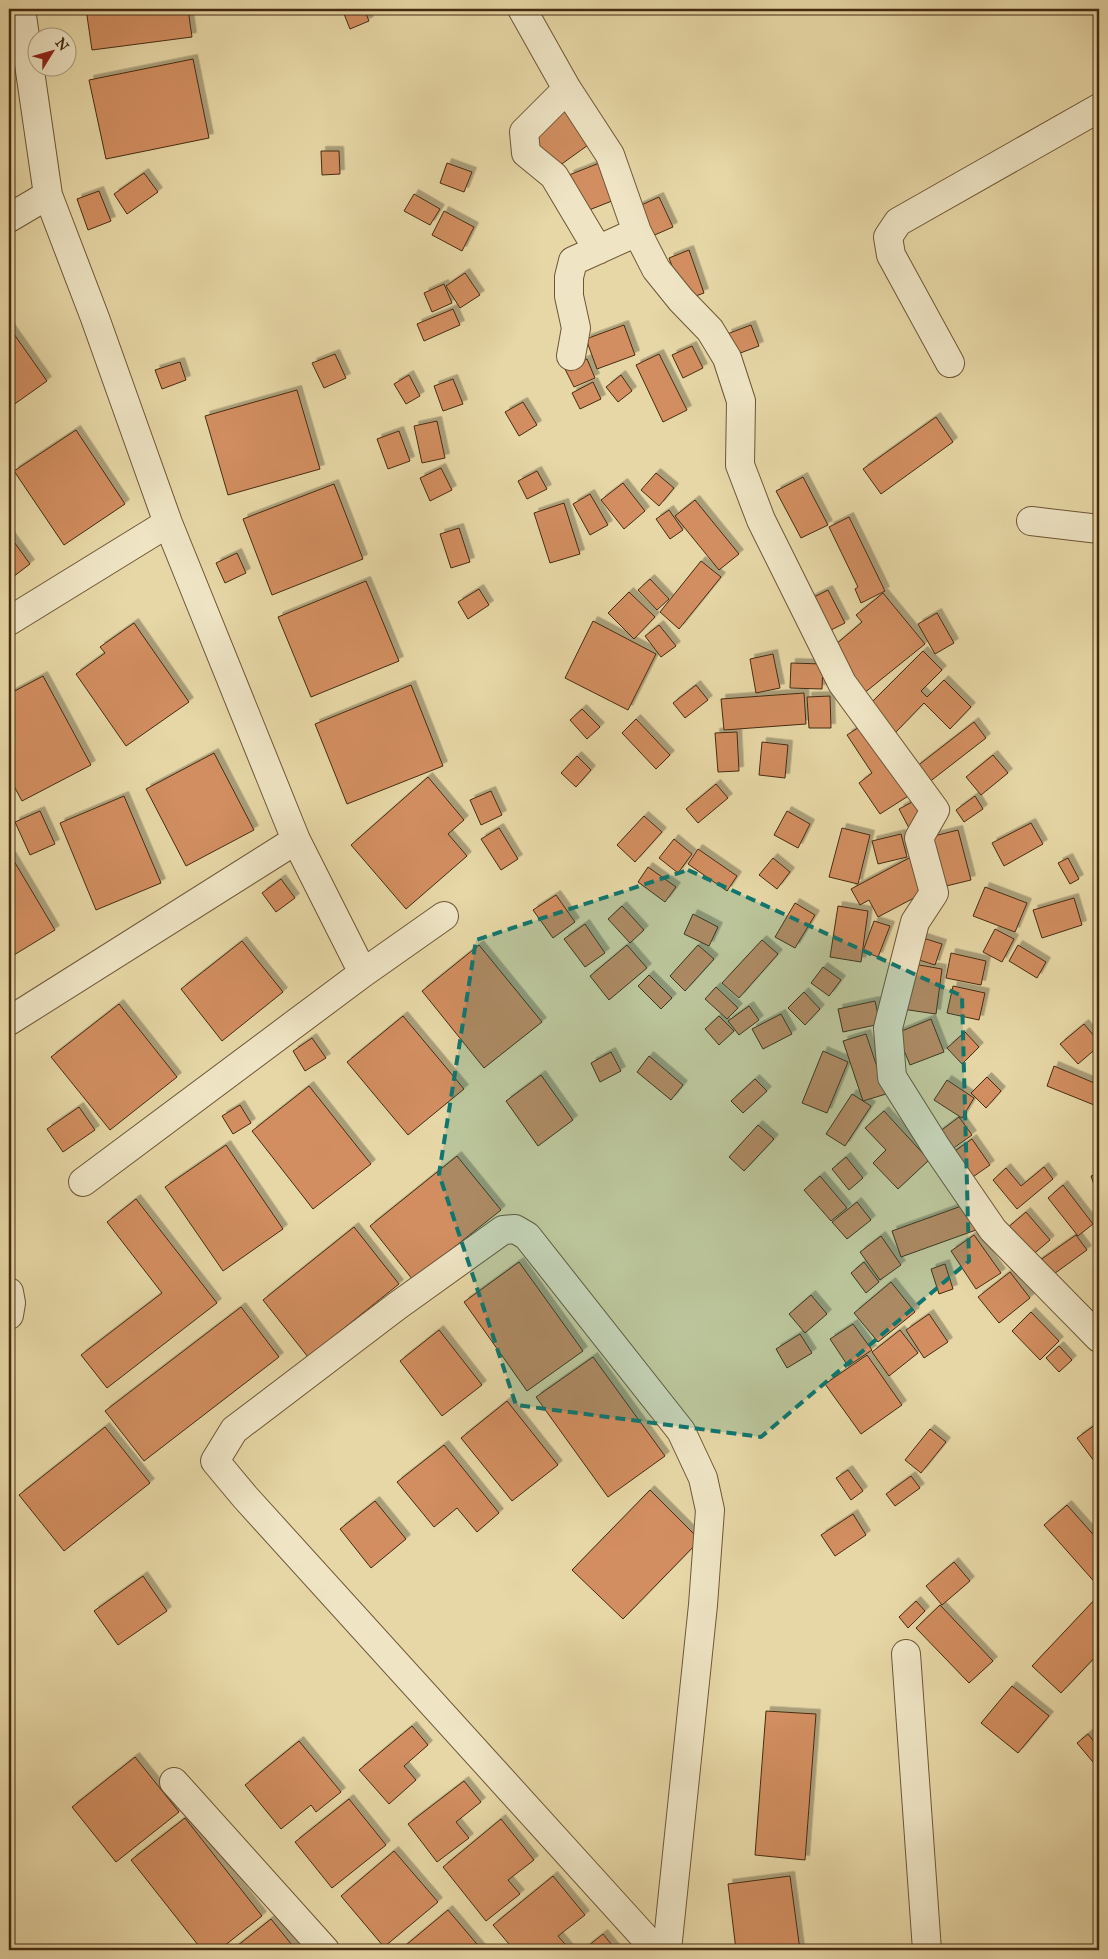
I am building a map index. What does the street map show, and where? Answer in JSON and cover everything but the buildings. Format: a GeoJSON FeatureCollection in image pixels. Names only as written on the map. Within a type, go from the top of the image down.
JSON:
{"type":"FeatureCollection","features":[{"type":"Feature","properties":{"kind":"street"},"geometry":{"type":"LineString","coordinates":[[21,9],[48,195],[95,318],[168,523],[296,840],[363,974]]}},
{"type":"Feature","properties":{"kind":"street"},"geometry":{"type":"LineString","coordinates":[[522,9],[567,90],[610,155],[637,232],[656,269],[710,330],[727,358],[741,401],[740,465],[761,520],[842,683],[934,810],[919,838],[934,892],[915,922],[888,1028],[892,1077],[936,1147],[993,1230],[1099,1338]]}},
{"type":"Feature","properties":{"kind":"street"},"geometry":{"type":"LineString","coordinates":[[567,90],[524,132],[526,153],[554,176],[598,250]]}},
{"type":"Feature","properties":{"kind":"street"},"geometry":{"type":"LineString","coordinates":[[950,362],[891,255],[888,237],[898,222],[1099,108]]}},
{"type":"Feature","properties":{"kind":"street"},"geometry":{"type":"LineString","coordinates":[[9,218],[48,195]]}},
{"type":"Feature","properties":{"kind":"street"},"geometry":{"type":"LineString","coordinates":[[571,356],[576,328],[569,296],[569,277],[573,262],[637,232]]}},
{"type":"Feature","properties":{"kind":"street"},"geometry":{"type":"LineString","coordinates":[[1031,521],[1099,529]]}},
{"type":"Feature","properties":{"kind":"street"},"geometry":{"type":"LineString","coordinates":[[9,621],[168,523]]}},
{"type":"Feature","properties":{"kind":"street"},"geometry":{"type":"LineString","coordinates":[[9,1021],[296,840]]}},
{"type":"Feature","properties":{"kind":"street"},"geometry":{"type":"LineString","coordinates":[[83,1182],[444,916]]}},
{"type":"Feature","properties":{"kind":"street"},"geometry":{"type":"LineString","coordinates":[[656,1950],[215,1462],[234,1430],[397,1306],[503,1230],[515,1229],[527,1236],[681,1431],[703,1478],[710,1510],[703,1605],[667,1950]]}},
{"type":"Feature","properties":{"kind":"street"},"geometry":{"type":"LineString","coordinates":[[9,1292],[12,1304],[9,1315]]}},
{"type":"Feature","properties":{"kind":"street"},"geometry":{"type":"LineString","coordinates":[[906,1654],[927,1950]]}},
{"type":"Feature","properties":{"kind":"street"},"geometry":{"type":"LineString","coordinates":[[174,1782],[325,1950]]}},
{"type":"Feature","properties":{"kind":"highlighted area"},"geometry":{"type":"Polygon","coordinates":[[[688,870],[962,996],[969,1261],[761,1437],[516,1405],[439,1174],[476,940],[688,870]]]}}]}
